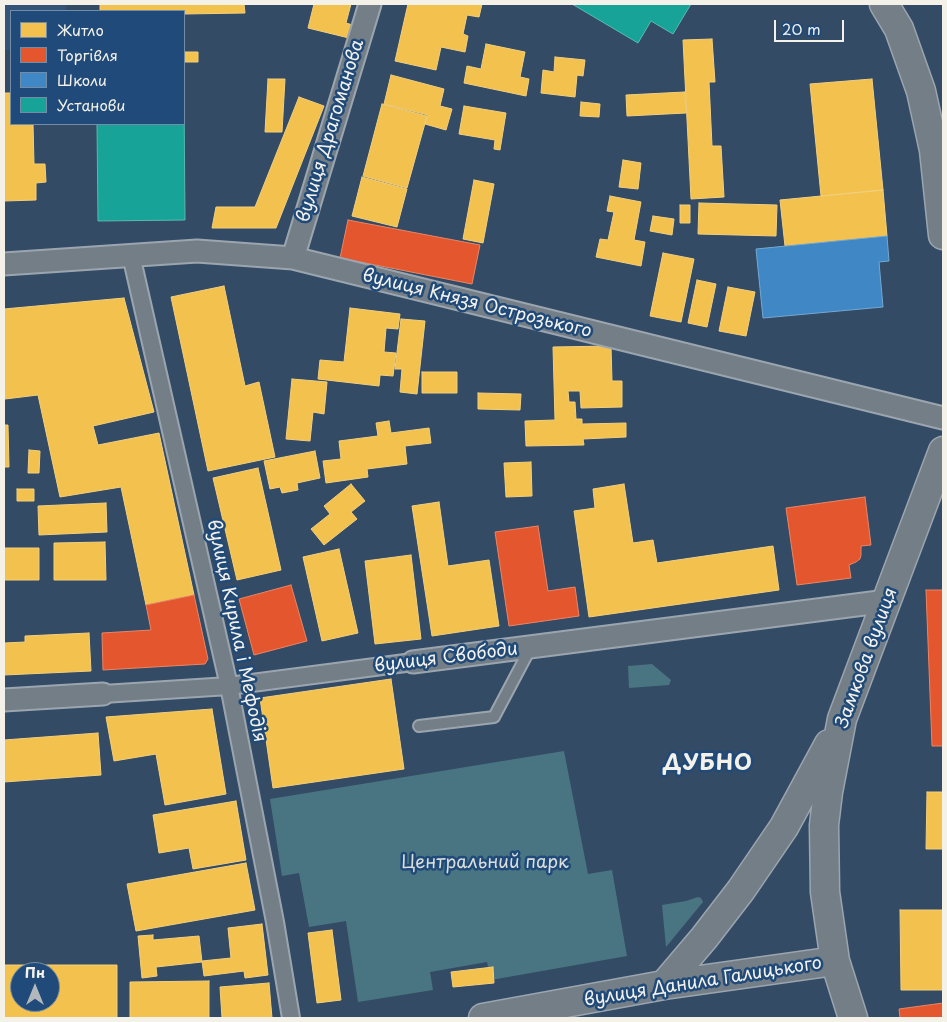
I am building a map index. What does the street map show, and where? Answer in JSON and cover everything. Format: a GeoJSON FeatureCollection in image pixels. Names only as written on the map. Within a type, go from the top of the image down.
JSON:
{"type":"FeatureCollection","features":[{"type":"Feature","properties":{"kind":"main road"},"geometry":{"type":"LineString","coordinates":[[884,4],[899,29],[921,91],[934,150],[943,235]]}},
{"type":"Feature","properties":{"kind":"main road","name":"Замкова вулиця"},"geometry":{"type":"LineString","coordinates":[[853,1018],[835,961],[825,892],[824,825],[828,792],[842,719],[943,451]]}},
{"type":"Feature","properties":{"kind":"main road"},"geometry":{"type":"LineString","coordinates":[[664,985],[741,890],[784,827],[842,719]]}},
{"type":"Feature","properties":{"kind":"main road","name":"вулиця Данила Галицького"},"geometry":{"type":"LineString","coordinates":[[483,1018],[664,985],[835,961]]}},
{"type":"Feature","properties":{"kind":"street","name":"вулиця Драгоманова"},"geometry":{"type":"LineString","coordinates":[[293,258],[370,4]]}},
{"type":"Feature","properties":{"kind":"street","name":"вулиця Князя Острозького"},"geometry":{"type":"LineString","coordinates":[[4,264],[197,251],[293,258],[943,418]]}},
{"type":"Feature","properties":{"kind":"street","name":"вулиця Кирила і Мефодія"},"geometry":{"type":"LineString","coordinates":[[131,255],[228,686],[275,922],[291,1018]]}},
{"type":"Feature","properties":{"kind":"street","name":"вулиця Свободи"},"geometry":{"type":"LineString","coordinates":[[4,700],[228,686],[887,602]]}},
{"type":"Feature","properties":{"kind":"lane"},"geometry":{"type":"LineString","coordinates":[[419,726],[494,717],[531,647]]}},
{"type":"Feature","properties":{"kind":"shaded area"},"geometry":{"type":"Polygon","coordinates":[[[4,4],[66,4],[66,10],[10,10],[10,50],[4,50],[4,4]]]}},
{"type":"Feature","properties":{"kind":"green space"},"geometry":{"type":"Polygon","coordinates":[[[652,664],[671,680],[669,685],[629,688],[628,666],[652,664]]]}},
{"type":"Feature","properties":{"kind":"green space","name":"Центральний парк"},"geometry":{"type":"Polygon","coordinates":[[[564,751],[588,874],[612,870],[627,956],[491,980],[487,962],[430,972],[433,990],[358,1002],[346,921],[309,927],[299,873],[282,876],[270,799],[564,751]]]}},
{"type":"Feature","properties":{"kind":"green space"},"geometry":{"type":"Polygon","coordinates":[[[698,897],[703,902],[666,947],[662,905],[698,897]]]}},
{"type":"Feature","properties":{"kind":"building: Житло"},"geometry":{"type":"Polygon","coordinates":[[[100,4],[244,4],[245,13],[185,14],[185,10],[100,10],[100,4]]]}},
{"type":"Feature","properties":{"kind":"building: Житло"},"geometry":{"type":"Polygon","coordinates":[[[314,4],[351,4],[346,23],[356,26],[353,39],[308,28],[314,4]]]}},
{"type":"Feature","properties":{"kind":"building: Житло"},"geometry":{"type":"Polygon","coordinates":[[[408,4],[482,4],[479,17],[467,15],[463,34],[468,36],[465,52],[441,47],[436,70],[395,61],[408,4]]]}},
{"type":"Feature","properties":{"kind":"building: Житло"},"geometry":{"type":"Polygon","coordinates":[[[712,39],[715,82],[709,82],[712,146],[721,146],[724,197],[691,199],[683,40],[712,39]]]}},
{"type":"Feature","properties":{"kind":"building: Житло"},"geometry":{"type":"Polygon","coordinates":[[[486,44],[525,52],[520,77],[529,79],[526,96],[464,83],[467,66],[481,69],[486,44]]]}},
{"type":"Feature","properties":{"kind":"building: Житло"},"geometry":{"type":"Polygon","coordinates":[[[185,52],[198,52],[198,62],[185,62],[185,52]]]}},
{"type":"Feature","properties":{"kind":"building: Житло"},"geometry":{"type":"Polygon","coordinates":[[[555,57],[585,60],[583,76],[577,75],[575,97],[541,93],[543,70],[554,72],[555,57]]]}},
{"type":"Feature","properties":{"kind":"building: Житло"},"geometry":{"type":"Polygon","coordinates":[[[391,75],[444,89],[440,106],[452,109],[446,130],[425,124],[428,115],[384,104],[391,75]]]}},
{"type":"Feature","properties":{"kind":"building: Житло"},"geometry":{"type":"Polygon","coordinates":[[[268,79],[285,79],[282,132],[265,132],[268,79]]]}},
{"type":"Feature","properties":{"kind":"building: Житло"},"geometry":{"type":"Polygon","coordinates":[[[872,79],[883,190],[821,196],[810,84],[872,79]]]}},
{"type":"Feature","properties":{"kind":"building: Житло"},"geometry":{"type":"Polygon","coordinates":[[[685,92],[686,113],[627,116],[626,95],[685,92]]]}},
{"type":"Feature","properties":{"kind":"building: Житло"},"geometry":{"type":"Polygon","coordinates":[[[4,93],[10,93],[10,125],[33,125],[34,164],[45,164],[46,182],[36,183],[36,200],[4,201],[4,93]]]}},
{"type":"Feature","properties":{"kind":"building: Житло"},"geometry":{"type":"Polygon","coordinates":[[[299,97],[324,106],[276,228],[212,228],[216,207],[255,207],[299,97]]]}},
{"type":"Feature","properties":{"kind":"building: Житло"},"geometry":{"type":"Polygon","coordinates":[[[581,102],[600,104],[599,117],[580,116],[581,102]]]}},
{"type":"Feature","properties":{"kind":"building: Житло"},"geometry":{"type":"Polygon","coordinates":[[[382,104],[427,116],[407,188],[363,176],[382,104]]]}},
{"type":"Feature","properties":{"kind":"building: Житло"},"geometry":{"type":"Polygon","coordinates":[[[464,106],[506,113],[500,150],[494,149],[495,140],[459,134],[464,106]]]}},
{"type":"Feature","properties":{"kind":"building: Житло"},"geometry":{"type":"Polygon","coordinates":[[[623,160],[641,163],[638,189],[619,187],[623,160]]]}},
{"type":"Feature","properties":{"kind":"building: Житло"},"geometry":{"type":"Polygon","coordinates":[[[362,177],[407,189],[397,227],[352,216],[362,177]]]}},
{"type":"Feature","properties":{"kind":"building: Житло"},"geometry":{"type":"Polygon","coordinates":[[[474,180],[494,184],[483,243],[463,239],[474,180]]]}},
{"type":"Feature","properties":{"kind":"building: Житло"},"geometry":{"type":"Polygon","coordinates":[[[883,190],[887,236],[785,246],[780,200],[883,190]]]}},
{"type":"Feature","properties":{"kind":"building: Житло"},"geometry":{"type":"Polygon","coordinates":[[[610,196],[641,202],[634,240],[645,242],[641,266],[596,257],[600,239],[608,240],[614,212],[607,211],[610,196]]]}},
{"type":"Feature","properties":{"kind":"building: Житло"},"geometry":{"type":"Polygon","coordinates":[[[699,203],[777,205],[776,236],[698,234],[699,203]]]}},
{"type":"Feature","properties":{"kind":"building: Житло"},"geometry":{"type":"Polygon","coordinates":[[[680,205],[690,205],[690,223],[680,223],[680,205]]]}},
{"type":"Feature","properties":{"kind":"building: Житло"},"geometry":{"type":"Polygon","coordinates":[[[653,216],[674,219],[672,235],[650,231],[653,216]]]}},
{"type":"Feature","properties":{"kind":"building: Житло"},"geometry":{"type":"Polygon","coordinates":[[[663,253],[694,259],[681,322],[650,316],[663,253]]]}},
{"type":"Feature","properties":{"kind":"building: Житло"},"geometry":{"type":"Polygon","coordinates":[[[697,280],[716,284],[707,327],[688,323],[697,280]]]}},
{"type":"Feature","properties":{"kind":"building: Житло"},"geometry":{"type":"Polygon","coordinates":[[[224,286],[245,386],[259,382],[275,457],[208,471],[171,297],[224,286]]]}},
{"type":"Feature","properties":{"kind":"building: Житло"},"geometry":{"type":"Polygon","coordinates":[[[728,287],[755,292],[746,336],[719,331],[728,287]]]}},
{"type":"Feature","properties":{"kind":"building: Житло"},"geometry":{"type":"Polygon","coordinates":[[[124,298],[154,412],[93,426],[98,445],[159,433],[194,595],[146,605],[121,487],[60,497],[38,395],[5,399],[4,391],[4,309],[124,298]]]}},
{"type":"Feature","properties":{"kind":"building: Житло"},"geometry":{"type":"Polygon","coordinates":[[[350,308],[400,314],[398,329],[386,328],[384,352],[396,353],[393,376],[380,375],[379,386],[318,379],[320,360],[344,362],[350,308]]]}},
{"type":"Feature","properties":{"kind":"building: Житло"},"geometry":{"type":"Polygon","coordinates":[[[401,319],[425,321],[417,394],[400,392],[402,369],[395,369],[401,319]]]}},
{"type":"Feature","properties":{"kind":"building: Житло"},"geometry":{"type":"Polygon","coordinates":[[[611,346],[612,381],[622,381],[622,407],[581,408],[580,391],[568,391],[569,402],[575,402],[576,419],[582,419],[582,424],[626,423],[626,437],[583,439],[584,445],[526,446],[525,421],[555,420],[553,347],[611,346]]]}},
{"type":"Feature","properties":{"kind":"building: Житло"},"geometry":{"type":"Polygon","coordinates":[[[422,372],[457,372],[457,393],[422,393],[422,372]]]}},
{"type":"Feature","properties":{"kind":"building: Житло"},"geometry":{"type":"Polygon","coordinates":[[[292,379],[327,382],[324,414],[313,412],[310,441],[286,439],[292,379]]]}},
{"type":"Feature","properties":{"kind":"building: Житло"},"geometry":{"type":"Polygon","coordinates":[[[478,393],[521,394],[520,410],[478,409],[478,393]]]}},
{"type":"Feature","properties":{"kind":"building: Житло"},"geometry":{"type":"Polygon","coordinates":[[[389,421],[391,433],[429,428],[431,443],[405,446],[407,464],[367,469],[368,477],[326,483],[323,461],[341,459],[339,441],[378,436],[376,423],[389,421]]]}},
{"type":"Feature","properties":{"kind":"building: Житло"},"geometry":{"type":"Polygon","coordinates":[[[4,425],[8,425],[9,467],[4,467],[4,425]]]}},
{"type":"Feature","properties":{"kind":"building: Житло"},"geometry":{"type":"Polygon","coordinates":[[[29,450],[40,451],[39,473],[28,473],[29,450]]]}},
{"type":"Feature","properties":{"kind":"building: Житло"},"geometry":{"type":"Polygon","coordinates":[[[315,451],[320,478],[297,483],[298,490],[282,493],[280,487],[270,489],[264,461],[315,451]]]}},
{"type":"Feature","properties":{"kind":"building: Житло"},"geometry":{"type":"Polygon","coordinates":[[[531,462],[532,496],[506,497],[504,463],[531,462]]]}},
{"type":"Feature","properties":{"kind":"building: Житло"},"geometry":{"type":"Polygon","coordinates":[[[258,468],[281,570],[237,580],[213,478],[258,468]]]}},
{"type":"Feature","properties":{"kind":"building: Житло"},"geometry":{"type":"Polygon","coordinates":[[[351,484],[365,501],[351,512],[357,519],[324,545],[311,529],[330,514],[324,506],[351,484]]]}},
{"type":"Feature","properties":{"kind":"building: Житло"},"geometry":{"type":"Polygon","coordinates":[[[624,484],[633,543],[653,540],[657,563],[773,546],[779,590],[589,617],[574,511],[595,508],[593,489],[624,484]]]}},
{"type":"Feature","properties":{"kind":"building: Житло"},"geometry":{"type":"Polygon","coordinates":[[[17,489],[34,489],[34,501],[17,501],[17,489]]]}},
{"type":"Feature","properties":{"kind":"building: Житло"},"geometry":{"type":"Polygon","coordinates":[[[439,502],[448,566],[489,560],[499,626],[432,636],[412,506],[439,502]]]}},
{"type":"Feature","properties":{"kind":"building: Житло"},"geometry":{"type":"Polygon","coordinates":[[[106,503],[107,532],[39,535],[38,506],[106,503]]]}},
{"type":"Feature","properties":{"kind":"building: Житло"},"geometry":{"type":"Polygon","coordinates":[[[105,542],[106,580],[54,580],[54,543],[105,542]]]}},
{"type":"Feature","properties":{"kind":"building: Житло"},"geometry":{"type":"Polygon","coordinates":[[[4,548],[39,548],[39,580],[4,580],[4,548]]]}},
{"type":"Feature","properties":{"kind":"building: Житло"},"geometry":{"type":"Polygon","coordinates":[[[339,549],[358,633],[322,641],[303,557],[339,549]]]}},
{"type":"Feature","properties":{"kind":"building: Житло"},"geometry":{"type":"Polygon","coordinates":[[[411,555],[421,639],[375,644],[365,561],[411,555]]]}},
{"type":"Feature","properties":{"kind":"building: Житло"},"geometry":{"type":"Polygon","coordinates":[[[89,633],[91,671],[4,675],[4,643],[25,642],[25,636],[89,633]]]}},
{"type":"Feature","properties":{"kind":"building: Житло"},"geometry":{"type":"Polygon","coordinates":[[[391,679],[404,769],[273,788],[260,698],[391,679]]]}},
{"type":"Feature","properties":{"kind":"building: Житло"},"geometry":{"type":"Polygon","coordinates":[[[212,709],[226,794],[165,805],[156,754],[114,761],[106,717],[212,709]]]}},
{"type":"Feature","properties":{"kind":"building: Житло"},"geometry":{"type":"Polygon","coordinates":[[[98,733],[101,775],[4,782],[4,740],[98,733]]]}},
{"type":"Feature","properties":{"kind":"building: Житло"},"geometry":{"type":"Polygon","coordinates":[[[927,792],[943,792],[943,849],[926,849],[927,792]]]}},
{"type":"Feature","properties":{"kind":"building: Житло"},"geometry":{"type":"Polygon","coordinates":[[[236,801],[246,860],[193,869],[189,848],[159,853],[153,815],[236,801]]]}},
{"type":"Feature","properties":{"kind":"building: Житло"},"geometry":{"type":"Polygon","coordinates":[[[246,863],[255,910],[136,931],[127,884],[246,863]]]}},
{"type":"Feature","properties":{"kind":"building: Житло"},"geometry":{"type":"Polygon","coordinates":[[[900,910],[943,910],[943,990],[901,990],[900,910]]]}},
{"type":"Feature","properties":{"kind":"building: Житло"},"geometry":{"type":"Polygon","coordinates":[[[262,924],[268,975],[245,978],[244,971],[204,976],[202,961],[231,958],[228,928],[262,924]]]}},
{"type":"Feature","properties":{"kind":"building: Житло"},"geometry":{"type":"Polygon","coordinates":[[[332,930],[341,1000],[317,1003],[308,933],[332,930]]]}},
{"type":"Feature","properties":{"kind":"building: Житло"},"geometry":{"type":"Polygon","coordinates":[[[153,935],[153,940],[199,936],[202,962],[156,967],[157,976],[142,978],[138,936],[153,935]]]}},
{"type":"Feature","properties":{"kind":"building: Житло"},"geometry":{"type":"Polygon","coordinates":[[[4,965],[10,965],[10,1012],[60,1012],[60,965],[117,965],[117,1018],[4,1018],[4,965]]]}},
{"type":"Feature","properties":{"kind":"building: Житло"},"geometry":{"type":"Polygon","coordinates":[[[493,967],[494,983],[453,987],[451,972],[493,967]]]}},
{"type":"Feature","properties":{"kind":"building: Житло"},"geometry":{"type":"Polygon","coordinates":[[[209,981],[209,1018],[130,1018],[130,982],[209,981]]]}},
{"type":"Feature","properties":{"kind":"building: Житло"},"geometry":{"type":"Polygon","coordinates":[[[269,983],[272,1018],[222,1018],[220,987],[269,983]]]}},
{"type":"Feature","properties":{"kind":"building: Торгівля"},"geometry":{"type":"Polygon","coordinates":[[[348,220],[480,245],[472,284],[340,258],[348,220]]]}},
{"type":"Feature","properties":{"kind":"building: Торгівля"},"geometry":{"type":"Polygon","coordinates":[[[865,497],[871,545],[861,546],[860,559],[849,565],[851,578],[797,585],[786,508],[865,497]]]}},
{"type":"Feature","properties":{"kind":"building: Торгівля"},"geometry":{"type":"Polygon","coordinates":[[[538,526],[548,591],[575,587],[579,616],[509,626],[495,532],[538,526]]]}},
{"type":"Feature","properties":{"kind":"building: Торгівля"},"geometry":{"type":"Polygon","coordinates":[[[291,585],[307,641],[254,655],[239,599],[291,585]]]}},
{"type":"Feature","properties":{"kind":"building: Торгівля"},"geometry":{"type":"Polygon","coordinates":[[[926,590],[943,590],[943,746],[932,746],[926,590]]]}},
{"type":"Feature","properties":{"kind":"building: Торгівля"},"geometry":{"type":"Polygon","coordinates":[[[194,595],[208,659],[205,664],[103,670],[102,633],[151,630],[146,605],[194,595]]]}},
{"type":"Feature","properties":{"kind":"building: Торгівля"},"geometry":{"type":"Polygon","coordinates":[[[943,1003],[943,1018],[900,1018],[899,1009],[943,1003]]]}},
{"type":"Feature","properties":{"kind":"building: Школи"},"geometry":{"type":"Polygon","coordinates":[[[887,236],[889,261],[879,262],[883,307],[763,318],[756,249],[887,236]]]}},
{"type":"Feature","properties":{"kind":"building: Установи"},"geometry":{"type":"Polygon","coordinates":[[[572,4],[691,4],[673,34],[651,21],[638,43],[572,4]]]}},
{"type":"Feature","properties":{"kind":"building: Установи"},"geometry":{"type":"Polygon","coordinates":[[[97,125],[184,125],[185,220],[98,221],[97,125]]]}},
{"type":"Feature","properties":{"kind":"district","name":"ДУБНО"},"geometry":{"type":"Point","coordinates":[708,764]}}]}
